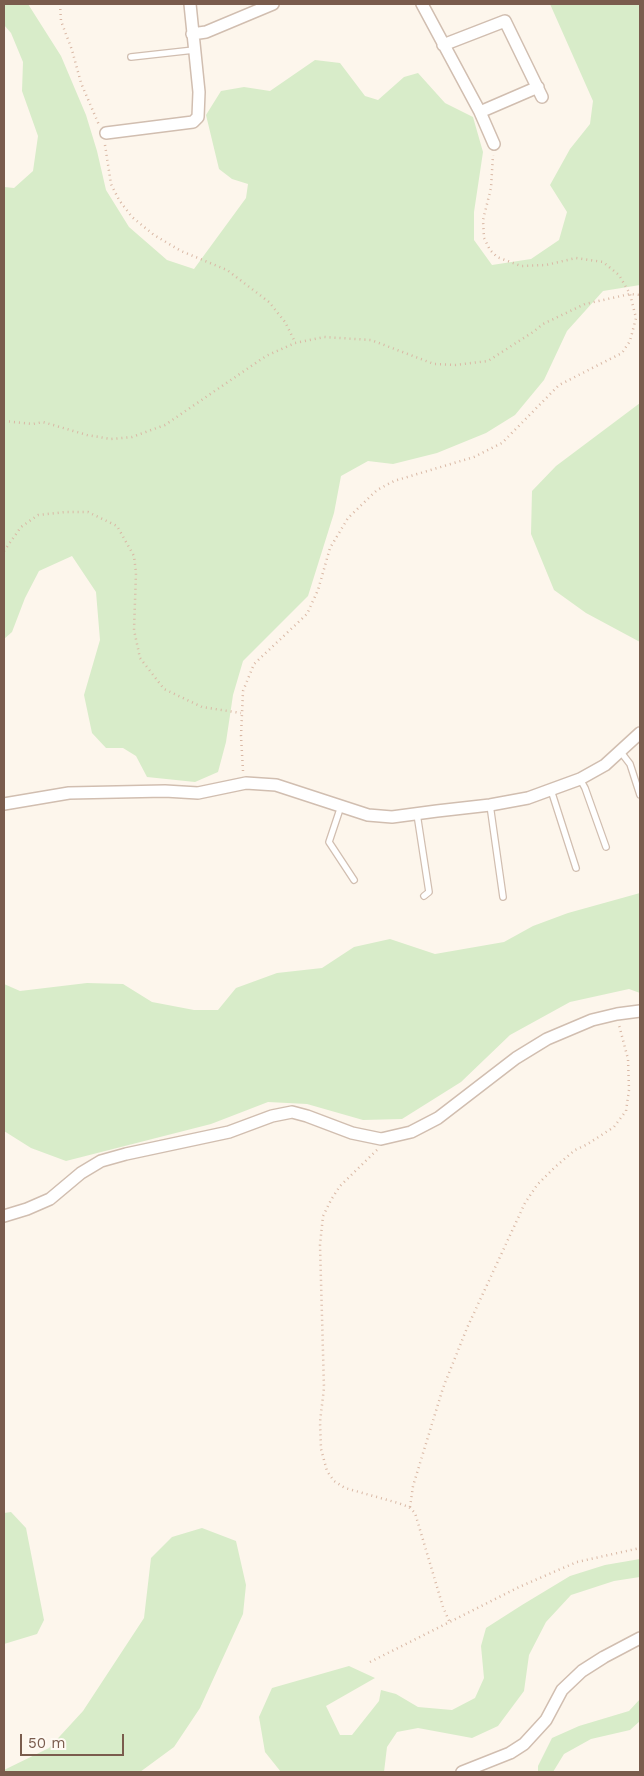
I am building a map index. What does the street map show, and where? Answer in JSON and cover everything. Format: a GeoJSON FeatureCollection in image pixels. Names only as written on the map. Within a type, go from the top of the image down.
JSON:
{"type":"FeatureCollection","features":[{"type":"Feature","properties":{"kind":"street"},"geometry":{"type":"LineString","coordinates":[[103,133],[192,122],[198,117],[199,92],[190,4]]}},
{"type":"Feature","properties":{"kind":"street"},"geometry":{"type":"LineString","coordinates":[[192,34],[206,32],[273,4]]}},
{"type":"Feature","properties":{"kind":"street"},"geometry":{"type":"LineString","coordinates":[[422,4],[480,112],[494,144]]}},
{"type":"Feature","properties":{"kind":"street"},"geometry":{"type":"LineString","coordinates":[[443,45],[504,21],[540,92],[480,112]]}},
{"type":"Feature","properties":{"kind":"street"},"geometry":{"type":"LineString","coordinates":[[4,804],[69,793],[165,791],[198,793],[246,783],[276,785],[368,815],[392,817],[490,805],[528,798],[580,779],[605,765],[640,733]]}},
{"type":"Feature","properties":{"kind":"street"},"geometry":{"type":"LineString","coordinates":[[4,1216],[50,1199],[81,1172],[102,1161],[229,1132],[272,1116],[292,1112],[352,1133],[381,1139],[411,1132],[438,1118],[516,1058],[547,1039],[592,1020],[640,1011]]}},
{"type":"Feature","properties":{"kind":"street"},"geometry":{"type":"LineString","coordinates":[[462,1772],[510,1753],[524,1744],[546,1720],[562,1690],[582,1671],[604,1656],[640,1638]]}},
{"type":"Feature","properties":{"kind":"lane"},"geometry":{"type":"LineString","coordinates":[[131,57],[194,50]]}},
{"type":"Feature","properties":{"kind":"lane"},"geometry":{"type":"LineString","coordinates":[[620,751],[630,764],[640,795]]}},
{"type":"Feature","properties":{"kind":"lane"},"geometry":{"type":"LineString","coordinates":[[580,779],[606,847]]}},
{"type":"Feature","properties":{"kind":"lane"},"geometry":{"type":"LineString","coordinates":[[551,790],[576,868]]}},
{"type":"Feature","properties":{"kind":"lane"},"geometry":{"type":"LineString","coordinates":[[490,805],[503,897]]}},
{"type":"Feature","properties":{"kind":"lane"},"geometry":{"type":"LineString","coordinates":[[341,806],[329,842],[354,880]]}},
{"type":"Feature","properties":{"kind":"lane"},"geometry":{"type":"LineString","coordinates":[[417,814],[429,892],[424,896]]}},
{"type":"Feature","properties":{"kind":"path"},"geometry":{"type":"LineString","coordinates":[[60,4],[61,21],[72,50],[80,83],[103,133],[111,184],[119,200],[132,217],[154,235],[181,251],[228,270],[269,302],[285,322],[295,343]]}},
{"type":"Feature","properties":{"kind":"path"},"geometry":{"type":"LineString","coordinates":[[246,783],[242,768],[241,713],[243,691],[254,664],[307,614],[318,590],[330,548],[348,518],[377,490],[394,481],[474,457],[502,443],[559,385],[622,353],[630,341],[636,318],[630,294],[618,275],[603,262],[576,258],[546,265],[520,266],[497,257],[490,250],[484,238],[483,220],[491,188],[494,144]]}},
{"type":"Feature","properties":{"kind":"path"},"geometry":{"type":"LineString","coordinates":[[4,421],[33,424],[43,422],[87,435],[111,439],[132,437],[165,425],[266,356],[295,343],[324,337],[371,340],[434,364],[464,364],[488,361],[543,324],[585,304],[630,294],[640,295]]}},
{"type":"Feature","properties":{"kind":"path"},"geometry":{"type":"LineString","coordinates":[[4,550],[21,527],[38,515],[88,512],[117,526],[134,556],[136,573],[134,630],[140,658],[164,690],[202,708],[241,713]]}},
{"type":"Feature","properties":{"kind":"path"},"geometry":{"type":"LineString","coordinates":[[409,1507],[413,1486],[443,1388],[467,1328],[525,1203],[537,1185],[554,1168],[575,1150],[614,1127],[626,1111],[629,1090],[628,1058],[617,1014]]}},
{"type":"Feature","properties":{"kind":"path"},"geometry":{"type":"LineString","coordinates":[[381,1139],[380,1146],[340,1186],[323,1216],[320,1245],[324,1388],[320,1422],[321,1449],[327,1471],[334,1481],[345,1488],[409,1507],[415,1513],[450,1623]]}},
{"type":"Feature","properties":{"kind":"path"},"geometry":{"type":"LineString","coordinates":[[370,1662],[519,1587],[577,1562],[640,1548]]}},
{"type":"Feature","properties":{"kind":"green space"},"geometry":{"type":"Polygon","coordinates":[[[4,4],[28,4],[61,56],[86,115],[106,190],[129,227],[167,260],[194,269],[246,198],[248,184],[232,179],[219,169],[206,115],[221,91],[244,87],[270,91],[315,60],[340,63],[365,96],[378,100],[404,77],[418,73],[445,103],[473,117],[483,152],[474,212],[474,240],[492,265],[531,259],[559,240],[567,212],[550,185],[570,149],[590,124],[593,101],[550,4],[640,4],[640,285],[603,291],[567,331],[544,380],[515,415],[486,433],[437,453],[393,464],[368,461],[341,476],[334,513],[308,596],[243,661],[233,695],[226,742],[218,772],[195,782],[147,777],[136,756],[123,748],[106,748],[92,733],[84,695],[100,640],[96,592],[72,556],[39,571],[25,598],[12,632],[4,639],[4,187],[14,188],[33,171],[38,136],[22,91],[23,62],[11,33],[4,25],[4,4]]]}},
{"type":"Feature","properties":{"kind":"green space"},"geometry":{"type":"Polygon","coordinates":[[[640,403],[640,642],[586,613],[554,590],[531,534],[532,491],[556,466],[640,403]]]}},
{"type":"Feature","properties":{"kind":"green space"},"geometry":{"type":"Polygon","coordinates":[[[640,893],[640,993],[629,989],[570,1002],[510,1035],[461,1082],[402,1119],[363,1120],[307,1104],[268,1102],[211,1124],[66,1161],[31,1148],[4,1131],[4,984],[20,991],[87,983],[123,984],[152,1002],[194,1010],[218,1010],[236,988],[277,973],[322,968],[354,947],[390,939],[435,954],[504,942],[533,926],[568,913],[640,893]]]}},
{"type":"Feature","properties":{"kind":"green space"},"geometry":{"type":"Polygon","coordinates":[[[11,1512],[26,1528],[44,1620],[37,1634],[4,1644],[4,1513],[11,1512]]]}},
{"type":"Feature","properties":{"kind":"green space"},"geometry":{"type":"Polygon","coordinates":[[[202,1528],[236,1541],[246,1585],[243,1614],[200,1708],[174,1747],[140,1772],[4,1772],[4,1770],[49,1748],[83,1711],[144,1618],[151,1558],[172,1537],[202,1528]]]}},
{"type":"Feature","properties":{"kind":"green space"},"geometry":{"type":"Polygon","coordinates":[[[640,1559],[640,1577],[614,1581],[571,1595],[546,1622],[529,1655],[524,1691],[498,1726],[472,1738],[418,1728],[397,1732],[387,1747],[384,1772],[281,1772],[265,1752],[259,1717],[272,1688],[349,1666],[375,1678],[326,1706],[340,1735],[352,1735],[379,1701],[381,1690],[396,1694],[418,1707],[452,1710],[475,1698],[484,1678],[481,1646],[486,1628],[570,1576],[605,1565],[640,1559]]]}},
{"type":"Feature","properties":{"kind":"green space"},"geometry":{"type":"Polygon","coordinates":[[[640,1699],[640,1721],[630,1730],[591,1739],[564,1754],[553,1772],[538,1772],[538,1766],[552,1738],[579,1726],[629,1711],[640,1699]]]}}]}
